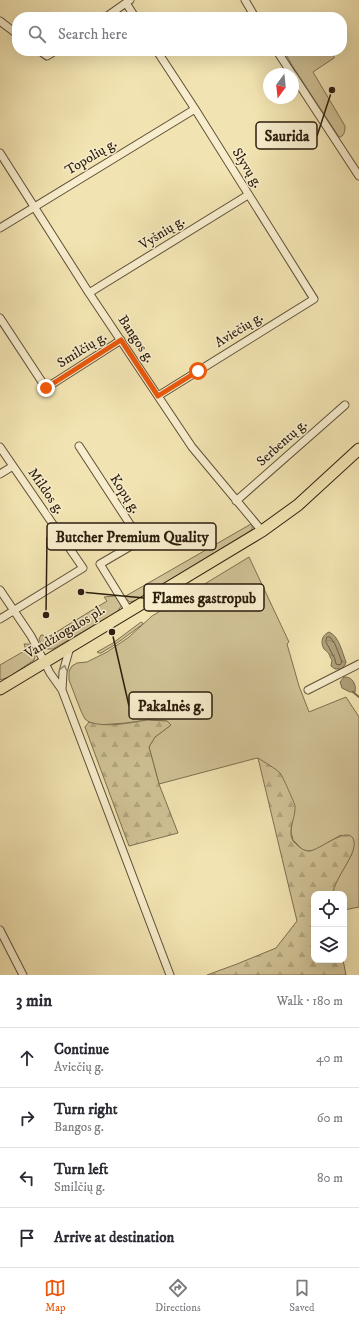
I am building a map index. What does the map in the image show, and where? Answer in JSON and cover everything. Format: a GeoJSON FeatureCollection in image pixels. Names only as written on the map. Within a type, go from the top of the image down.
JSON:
{"type":"FeatureCollection","features":[{"type":"Feature","properties":{"kind":"main road","name":"Vandžiogalos pl."},"geometry":{"type":"LineString","coordinates":[[0,688],[262,531],[298,505],[359,449]]}},
{"type":"Feature","properties":{"kind":"street"},"geometry":{"type":"LineString","coordinates":[[245,0],[253,12]]}},
{"type":"Feature","properties":{"kind":"street"},"geometry":{"type":"LineString","coordinates":[[113,12],[128,2],[133,12]]}},
{"type":"Feature","properties":{"kind":"street"},"geometry":{"type":"LineString","coordinates":[[0,21],[12,30]]}},
{"type":"Feature","properties":{"kind":"street","name":"Slyvų g."},"geometry":{"type":"LineString","coordinates":[[160,56],[314,299]]}},
{"type":"Feature","properties":{"kind":"street"},"geometry":{"type":"LineString","coordinates":[[280,56],[289,68]]}},
{"type":"Feature","properties":{"kind":"street"},"geometry":{"type":"LineString","coordinates":[[299,83],[359,176]]}},
{"type":"Feature","properties":{"kind":"street","name":"Topolių g."},"geometry":{"type":"LineString","coordinates":[[0,228],[195,109]]}},
{"type":"Feature","properties":{"kind":"street","name":"Bangos g."},"geometry":{"type":"LineString","coordinates":[[0,153],[89,293],[192,447],[262,531]]}},
{"type":"Feature","properties":{"kind":"street","name":"Vyšnių g."},"geometry":{"type":"LineString","coordinates":[[89,293],[248,195]]}},
{"type":"Feature","properties":{"kind":"street","name":"Aviečių g."},"geometry":{"type":"LineString","coordinates":[[158,396],[314,299]]}},
{"type":"Feature","properties":{"kind":"street","name":"Smilčių g."},"geometry":{"type":"LineString","coordinates":[[0,318],[46,388],[121,340]]}},
{"type":"Feature","properties":{"kind":"street","name":"Serbentų g."},"geometry":{"type":"LineString","coordinates":[[236,501],[345,405]]}},
{"type":"Feature","properties":{"kind":"street","name":"Kopų g."},"geometry":{"type":"LineString","coordinates":[[78,446],[137,536],[136,542],[100,564],[129,611]]}},
{"type":"Feature","properties":{"kind":"street","name":"Mildos g."},"geometry":{"type":"LineString","coordinates":[[0,447],[83,568],[0,619]]}},
{"type":"Feature","properties":{"kind":"street"},"geometry":{"type":"LineString","coordinates":[[0,474],[13,466]]}},
{"type":"Feature","properties":{"kind":"street"},"geometry":{"type":"LineString","coordinates":[[0,590],[31,636],[50,673],[62,690],[170,975]]}},
{"type":"Feature","properties":{"kind":"street"},"geometry":{"type":"LineString","coordinates":[[62,690],[63,672],[70,646]]}},
{"type":"Feature","properties":{"kind":"street"},"geometry":{"type":"LineString","coordinates":[[308,690],[359,664]]}},
{"type":"Feature","properties":{"kind":"street"},"geometry":{"type":"LineString","coordinates":[[0,930],[23,975]]}},
{"type":"Feature","properties":{"kind":"green space"},"geometry":{"type":"Polygon","coordinates":[[[287,56],[334,56],[334,58],[313,72],[345,126],[342,136],[339,137],[299,76],[299,68],[294,68],[287,56]]]}},
{"type":"Feature","properties":{"kind":"green space"},"geometry":{"type":"Polygon","coordinates":[[[251,524],[252,528],[248,533],[137,600],[130,602],[124,597],[251,524]]]}},
{"type":"Feature","properties":{"kind":"green space"},"geometry":{"type":"Polygon","coordinates":[[[249,557],[289,642],[287,644],[299,686],[309,712],[346,697],[359,717],[359,907],[347,909],[347,891],[333,891],[333,887],[352,854],[341,835],[315,850],[308,851],[303,850],[293,840],[291,832],[292,821],[280,773],[257,758],[159,784],[149,747],[155,737],[171,725],[167,721],[147,720],[98,725],[85,719],[69,680],[69,671],[72,666],[77,663],[87,662],[107,652],[129,637],[152,616],[249,557]]]}},
{"type":"Feature","properties":{"kind":"green space"},"geometry":{"type":"Polygon","coordinates":[[[114,596],[118,598],[122,605],[117,612],[53,649],[47,649],[41,644],[39,639],[41,635],[43,635],[45,639],[107,601],[104,597],[114,596]]]}},
{"type":"Feature","properties":{"kind":"green space"},"geometry":{"type":"Polygon","coordinates":[[[141,622],[143,624],[117,643],[101,653],[97,652],[113,643],[141,622]]]}},
{"type":"Feature","properties":{"kind":"green space"},"geometry":{"type":"Polygon","coordinates":[[[24,644],[28,644],[33,648],[35,653],[34,660],[9,677],[0,680],[0,665],[26,650],[24,644]]]}},
{"type":"Feature","properties":{"kind":"green space"},"geometry":{"type":"Polygon","coordinates":[[[147,720],[167,721],[171,725],[155,737],[149,747],[159,784],[178,833],[129,846],[85,727],[89,722],[110,725],[147,720]]]}},
{"type":"Feature","properties":{"kind":"green space"},"geometry":{"type":"Polygon","coordinates":[[[258,758],[280,773],[286,784],[295,806],[291,834],[294,842],[299,847],[309,851],[314,850],[334,839],[347,835],[351,836],[354,841],[352,853],[337,881],[334,891],[311,891],[311,963],[344,963],[346,975],[207,975],[276,948],[297,921],[258,758]]]}},
{"type":"Feature","properties":{"kind":"water"},"geometry":{"type":"Polygon","coordinates":[[[329,632],[335,637],[342,649],[346,662],[341,669],[335,669],[331,666],[332,660],[329,653],[323,646],[323,637],[329,632]]]}},
{"type":"Feature","properties":{"kind":"water"},"geometry":{"type":"Polygon","coordinates":[[[344,677],[352,679],[355,692],[350,692],[342,688],[340,682],[344,677]]]}},
{"type":"Feature","properties":{"kind":"waterway"},"geometry":{"type":"LineString","coordinates":[[353,692],[359,697]]}},
{"type":"Feature","properties":{"kind":"place","name":"Saurida"},"geometry":{"type":"Point","coordinates":[332,90]}},
{"type":"Feature","properties":{"kind":"place","name":"Flames gastropub"},"geometry":{"type":"Point","coordinates":[81,592]}},
{"type":"Feature","properties":{"kind":"place","name":"Butcher Premium Quality"},"geometry":{"type":"Point","coordinates":[46,615]}},
{"type":"Feature","properties":{"kind":"place","name":"Pakalnės g."},"geometry":{"type":"Point","coordinates":[112,632]}},
{"type":"Feature","properties":{"kind":"route"},"geometry":{"type":"LineString","coordinates":[[46,388],[121,340],[158,396],[198,371]]}}]}
